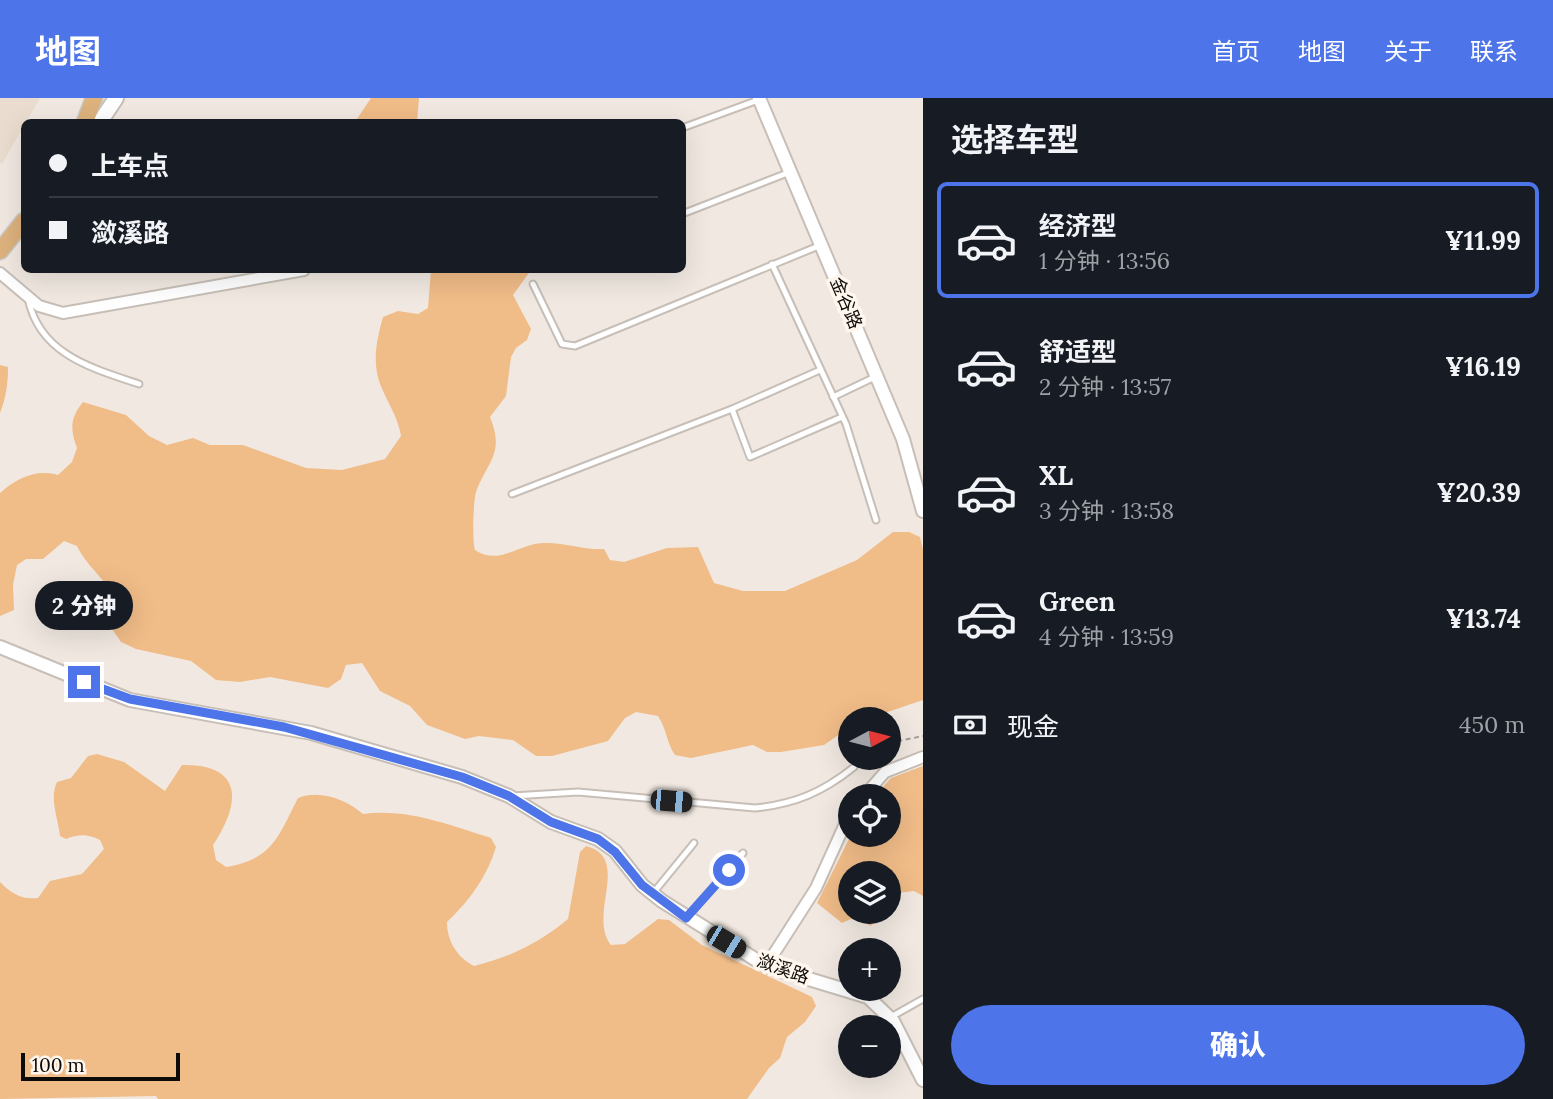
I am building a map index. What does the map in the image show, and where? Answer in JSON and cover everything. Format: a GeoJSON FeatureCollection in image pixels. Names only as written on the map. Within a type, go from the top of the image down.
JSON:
{"type":"FeatureCollection","features":[{"type":"Feature","properties":{"kind":"main road"},"geometry":{"type":"LineString","coordinates":[[86,119],[94,98]]}},
{"type":"Feature","properties":{"kind":"main road"},"geometry":{"type":"LineString","coordinates":[[102,119],[116,98]]}},
{"type":"Feature","properties":{"kind":"main road"},"geometry":{"type":"LineString","coordinates":[[0,251],[21,225]]}},
{"type":"Feature","properties":{"kind":"street","name":"金谷路"},"geometry":{"type":"LineString","coordinates":[[761,99],[903,439],[923,511]]}},
{"type":"Feature","properties":{"kind":"street"},"geometry":{"type":"LineString","coordinates":[[0,273],[28,298],[51,311],[63,313],[287,273]]}},
{"type":"Feature","properties":{"kind":"street","name":"潋溪路"},"geometry":{"type":"LineString","coordinates":[[0,647],[130,699],[311,733],[462,777],[509,796],[551,822],[598,839],[615,852],[642,885],[686,918],[766,966],[838,988]]}},
{"type":"Feature","properties":{"kind":"street"},"geometry":{"type":"LineString","coordinates":[[874,784],[885,772],[923,757]]}},
{"type":"Feature","properties":{"kind":"street"},"geometry":{"type":"LineString","coordinates":[[766,966],[816,888],[838,839]]}},
{"type":"Feature","properties":{"kind":"street","name":"潋溪路"},"geometry":{"type":"LineString","coordinates":[[873,1001],[889,1015]]}},
{"type":"Feature","properties":{"kind":"street","name":"潋溪路"},"geometry":{"type":"LineString","coordinates":[[901,1037],[923,1080]]}},
{"type":"Feature","properties":{"kind":"lane"},"geometry":{"type":"LineString","coordinates":[[686,127],[761,99]]}},
{"type":"Feature","properties":{"kind":"lane"},"geometry":{"type":"LineString","coordinates":[[686,212],[790,172]]}},
{"type":"Feature","properties":{"kind":"lane"},"geometry":{"type":"LineString","coordinates":[[533,284],[562,344],[575,346],[821,245]]}},
{"type":"Feature","properties":{"kind":"lane"},"geometry":{"type":"LineString","coordinates":[[772,264],[842,417],[863,472],[876,520]]}},
{"type":"Feature","properties":{"kind":"lane"},"geometry":{"type":"LineString","coordinates":[[28,298],[37,326],[57,350],[139,384]]}},
{"type":"Feature","properties":{"kind":"lane"},"geometry":{"type":"LineString","coordinates":[[512,494],[732,409],[820,370]]}},
{"type":"Feature","properties":{"kind":"lane"},"geometry":{"type":"LineString","coordinates":[[833,397],[877,376]]}},
{"type":"Feature","properties":{"kind":"lane"},"geometry":{"type":"LineString","coordinates":[[732,409],[750,457],[842,417]]}},
{"type":"Feature","properties":{"kind":"lane"},"geometry":{"type":"LineString","coordinates":[[509,796],[578,792],[743,807],[782,805],[830,786],[850,770]]}},
{"type":"Feature","properties":{"kind":"lane"},"geometry":{"type":"LineString","coordinates":[[653,893],[694,843]]}},
{"type":"Feature","properties":{"kind":"lane"},"geometry":{"type":"LineString","coordinates":[[686,918],[743,853]]}},
{"type":"Feature","properties":{"kind":"lane"},"geometry":{"type":"LineString","coordinates":[[895,1015],[923,999]]}},
{"type":"Feature","properties":{"kind":"path"},"geometry":{"type":"LineString","coordinates":[[901,741],[923,736]]}},
{"type":"Feature","properties":{"kind":"shaded area"},"geometry":{"type":"Polygon","coordinates":[[[0,98],[40,98],[28,119],[21,119],[21,131],[2,164],[0,98]]]}},
{"type":"Feature","properties":{"kind":"shaded area"},"geometry":{"type":"Polygon","coordinates":[[[371,98],[419,98],[417,119],[357,119],[371,98]]]}},
{"type":"Feature","properties":{"kind":"shaded area"},"geometry":{"type":"Polygon","coordinates":[[[431,273],[529,273],[513,295],[531,329],[527,340],[516,348],[511,357],[506,396],[490,417],[496,439],[494,455],[476,494],[473,529],[475,550],[492,556],[534,544],[551,543],[604,549],[610,560],[624,562],[667,548],[698,547],[714,583],[743,591],[785,591],[857,560],[893,532],[909,532],[920,537],[923,549],[923,700],[901,707],[838,707],[838,735],[824,745],[781,752],[767,752],[753,745],[691,758],[675,755],[658,716],[636,712],[625,718],[608,741],[552,756],[536,756],[513,740],[479,736],[465,739],[427,725],[410,706],[380,691],[362,663],[346,665],[341,679],[328,688],[270,677],[240,682],[216,680],[191,661],[136,649],[121,642],[112,629],[112,615],[118,605],[115,597],[77,546],[64,541],[43,559],[26,559],[17,565],[13,585],[14,610],[0,616],[0,493],[27,476],[42,473],[58,475],[72,462],[77,448],[72,424],[83,402],[126,415],[149,436],[167,445],[193,438],[210,445],[243,445],[306,468],[342,470],[385,459],[401,436],[377,372],[376,354],[380,326],[383,317],[398,311],[418,314],[428,308],[431,273]]]}},
{"type":"Feature","properties":{"kind":"shaded area"},"geometry":{"type":"Polygon","coordinates":[[[0,365],[8,367],[0,413],[0,365]]]}},
{"type":"Feature","properties":{"kind":"shaded area"},"geometry":{"type":"Polygon","coordinates":[[[97,754],[124,762],[165,791],[182,765],[202,766],[217,771],[226,779],[231,789],[229,815],[213,845],[216,860],[226,867],[242,863],[264,852],[279,835],[298,798],[315,795],[333,797],[363,814],[396,813],[412,816],[491,838],[496,847],[483,878],[447,922],[454,948],[474,966],[524,948],[568,919],[580,852],[586,846],[599,852],[606,862],[608,875],[603,919],[605,933],[611,945],[625,944],[658,919],[669,920],[702,945],[812,997],[816,1006],[805,1022],[787,1037],[780,1058],[769,1068],[747,1099],[158,1099],[156,1096],[0,1099],[0,882],[17,895],[38,898],[50,881],[82,874],[104,849],[100,840],[91,837],[66,839],[60,836],[54,802],[57,782],[71,778],[88,756],[97,754]]]}},
{"type":"Feature","properties":{"kind":"shaded area"},"geometry":{"type":"Polygon","coordinates":[[[923,766],[923,896],[914,891],[901,893],[901,861],[838,861],[845,847],[901,847],[901,784],[886,784],[891,778],[923,766]]]}},
{"type":"Feature","properties":{"kind":"shaded area"},"geometry":{"type":"Polygon","coordinates":[[[838,861],[838,920],[817,903],[838,861]]]}},
{"type":"Feature","properties":{"kind":"route"},"geometry":{"type":"LineString","coordinates":[[84,682],[130,699],[311,733],[462,777],[509,796],[551,822],[581,830],[598,839],[615,852],[642,885],[686,918],[729,870]]}}]}
